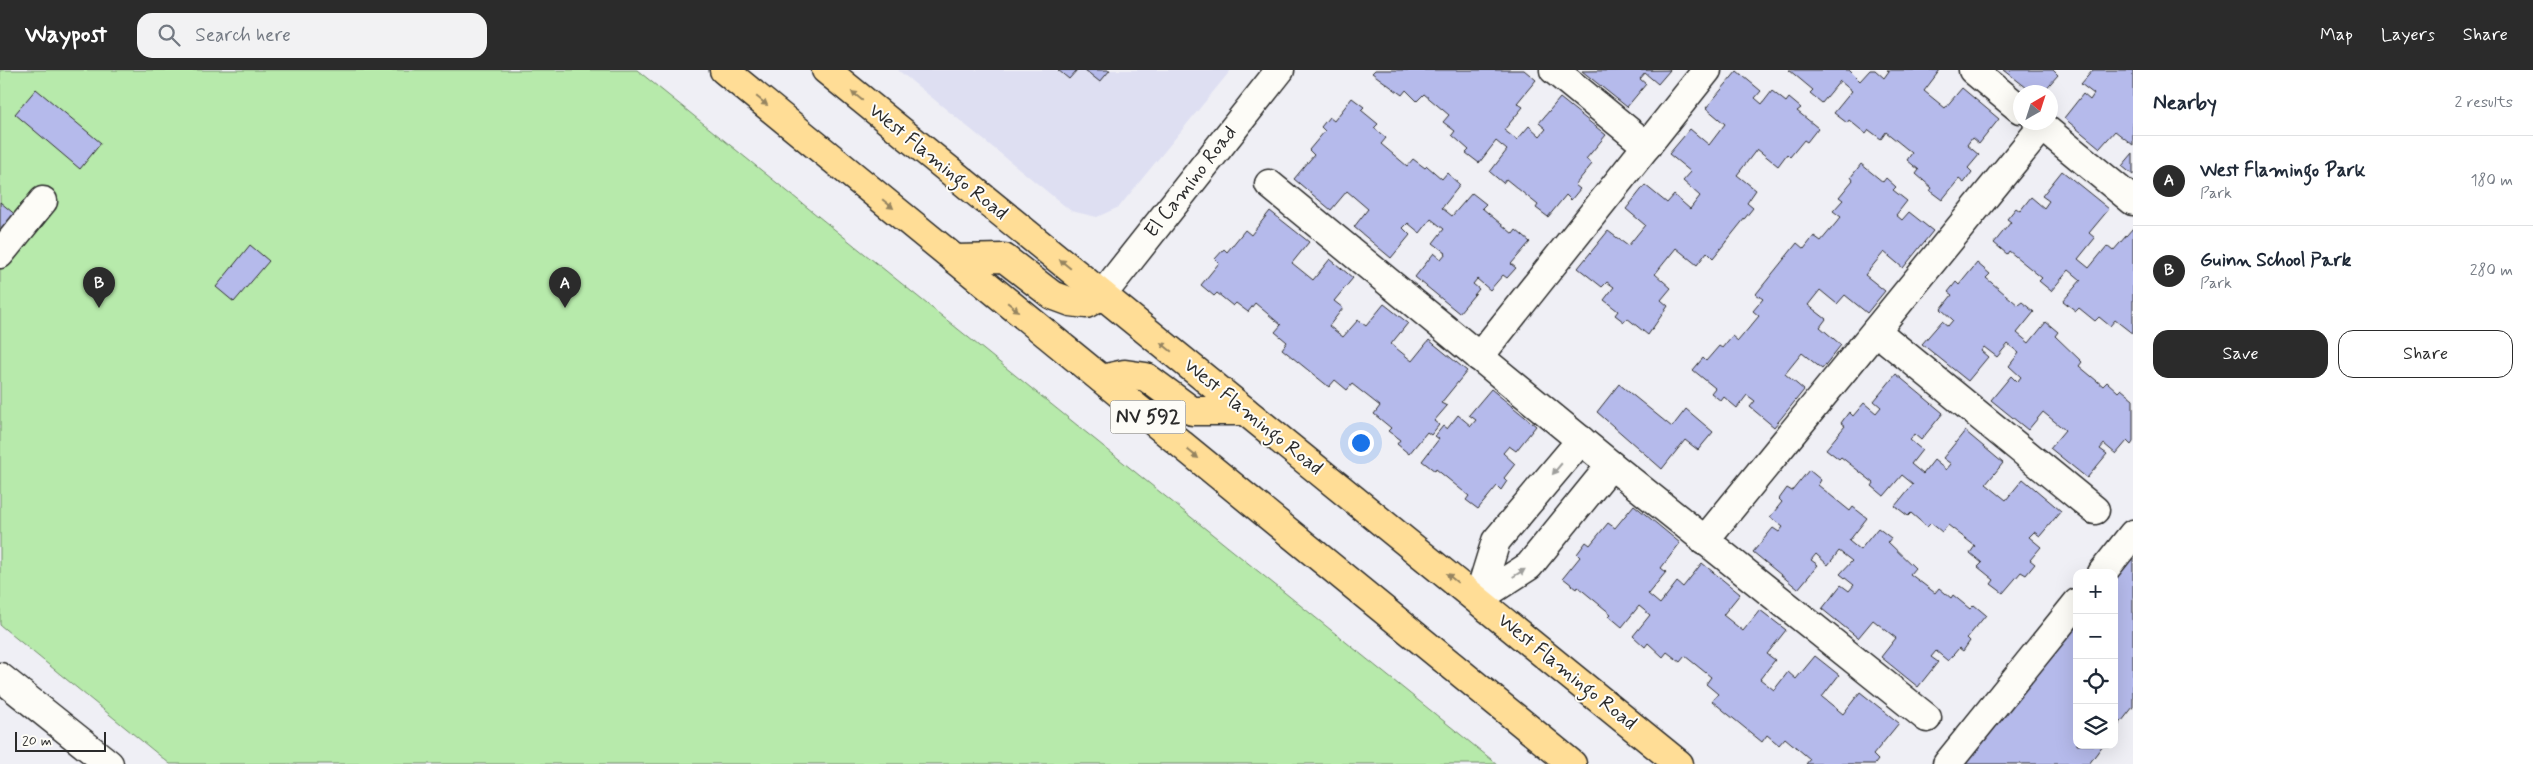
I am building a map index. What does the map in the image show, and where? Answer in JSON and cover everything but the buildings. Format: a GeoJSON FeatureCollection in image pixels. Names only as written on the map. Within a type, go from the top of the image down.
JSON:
{"type":"FeatureCollection","features":[{"type":"Feature","properties":{"kind":"main road","name":"NV 592"},"geometry":{"type":"LineString","coordinates":[[724,70],[1572,764]]}},
{"type":"Feature","properties":{"kind":"main road","name":"West Flamingo Road"},"geometry":{"type":"LineString","coordinates":[[826,70],[1679,764]]}},
{"type":"Feature","properties":{"kind":"main road"},"geometry":{"type":"LineString","coordinates":[[956,259],[1004,258],[1052,295],[1071,302],[1086,304],[1102,295]]}},
{"type":"Feature","properties":{"kind":"main road"},"geometry":{"type":"LineString","coordinates":[[1102,380],[1124,374],[1146,377],[1192,411],[1245,411]]}},
{"type":"Feature","properties":{"kind":"street","name":"El Camino Road"},"geometry":{"type":"LineString","coordinates":[[1102,295],[1280,70]]}},
{"type":"Feature","properties":{"kind":"street"},"geometry":{"type":"LineString","coordinates":[[1554,70],[1647,146]]}},
{"type":"Feature","properties":{"kind":"street"},"geometry":{"type":"LineString","coordinates":[[1480,357],[1707,70]]}},
{"type":"Feature","properties":{"kind":"street"},"geometry":{"type":"LineString","coordinates":[[1973,70],[2013,103]]}},
{"type":"Feature","properties":{"kind":"street"},"geometry":{"type":"LineString","coordinates":[[1704,541],[1876,331],[2036,130]]}},
{"type":"Feature","properties":{"kind":"street"},"geometry":{"type":"LineString","coordinates":[[2046,130],[2133,201]]}},
{"type":"Feature","properties":{"kind":"street"},"geometry":{"type":"LineString","coordinates":[[1269,184],[1611,466],[1927,718]]}},
{"type":"Feature","properties":{"kind":"street"},"geometry":{"type":"LineString","coordinates":[[0,254],[43,201]]}},
{"type":"Feature","properties":{"kind":"street"},"geometry":{"type":"LineString","coordinates":[[1876,331],[2095,510]]}},
{"type":"Feature","properties":{"kind":"street"},"geometry":{"type":"LineString","coordinates":[[1478,599],[1496,541],[1581,440]]}},
{"type":"Feature","properties":{"kind":"street"},"geometry":{"type":"LineString","coordinates":[[1478,599],[1529,566],[1611,466]]}},
{"type":"Feature","properties":{"kind":"street"},"geometry":{"type":"LineString","coordinates":[[1533,497],[1566,522]]}},
{"type":"Feature","properties":{"kind":"street"},"geometry":{"type":"LineString","coordinates":[[2105,569],[2133,534]]}},
{"type":"Feature","properties":{"kind":"street"},"geometry":{"type":"LineString","coordinates":[[1947,764],[2073,608]]}},
{"type":"Feature","properties":{"kind":"street"},"geometry":{"type":"LineString","coordinates":[[0,677],[109,764]]}},
{"type":"Feature","properties":{"kind":"shaded area"},"geometry":{"type":"Polygon","coordinates":[[[898,70],[1231,70],[1119,207],[1097,217],[1071,211],[898,70]]]}},
{"type":"Feature","properties":{"kind":"green space"},"geometry":{"type":"Polygon","coordinates":[[[0,70],[637,70],[1497,764],[170,764],[0,625],[0,70]]]}},
{"type":"Feature","properties":{"kind":"place","name":"Guinn School Park"},"geometry":{"type":"Point","coordinates":[99,308]}},
{"type":"Feature","properties":{"kind":"place","name":"West Flamingo Park"},"geometry":{"type":"Point","coordinates":[565,308]}}]}
